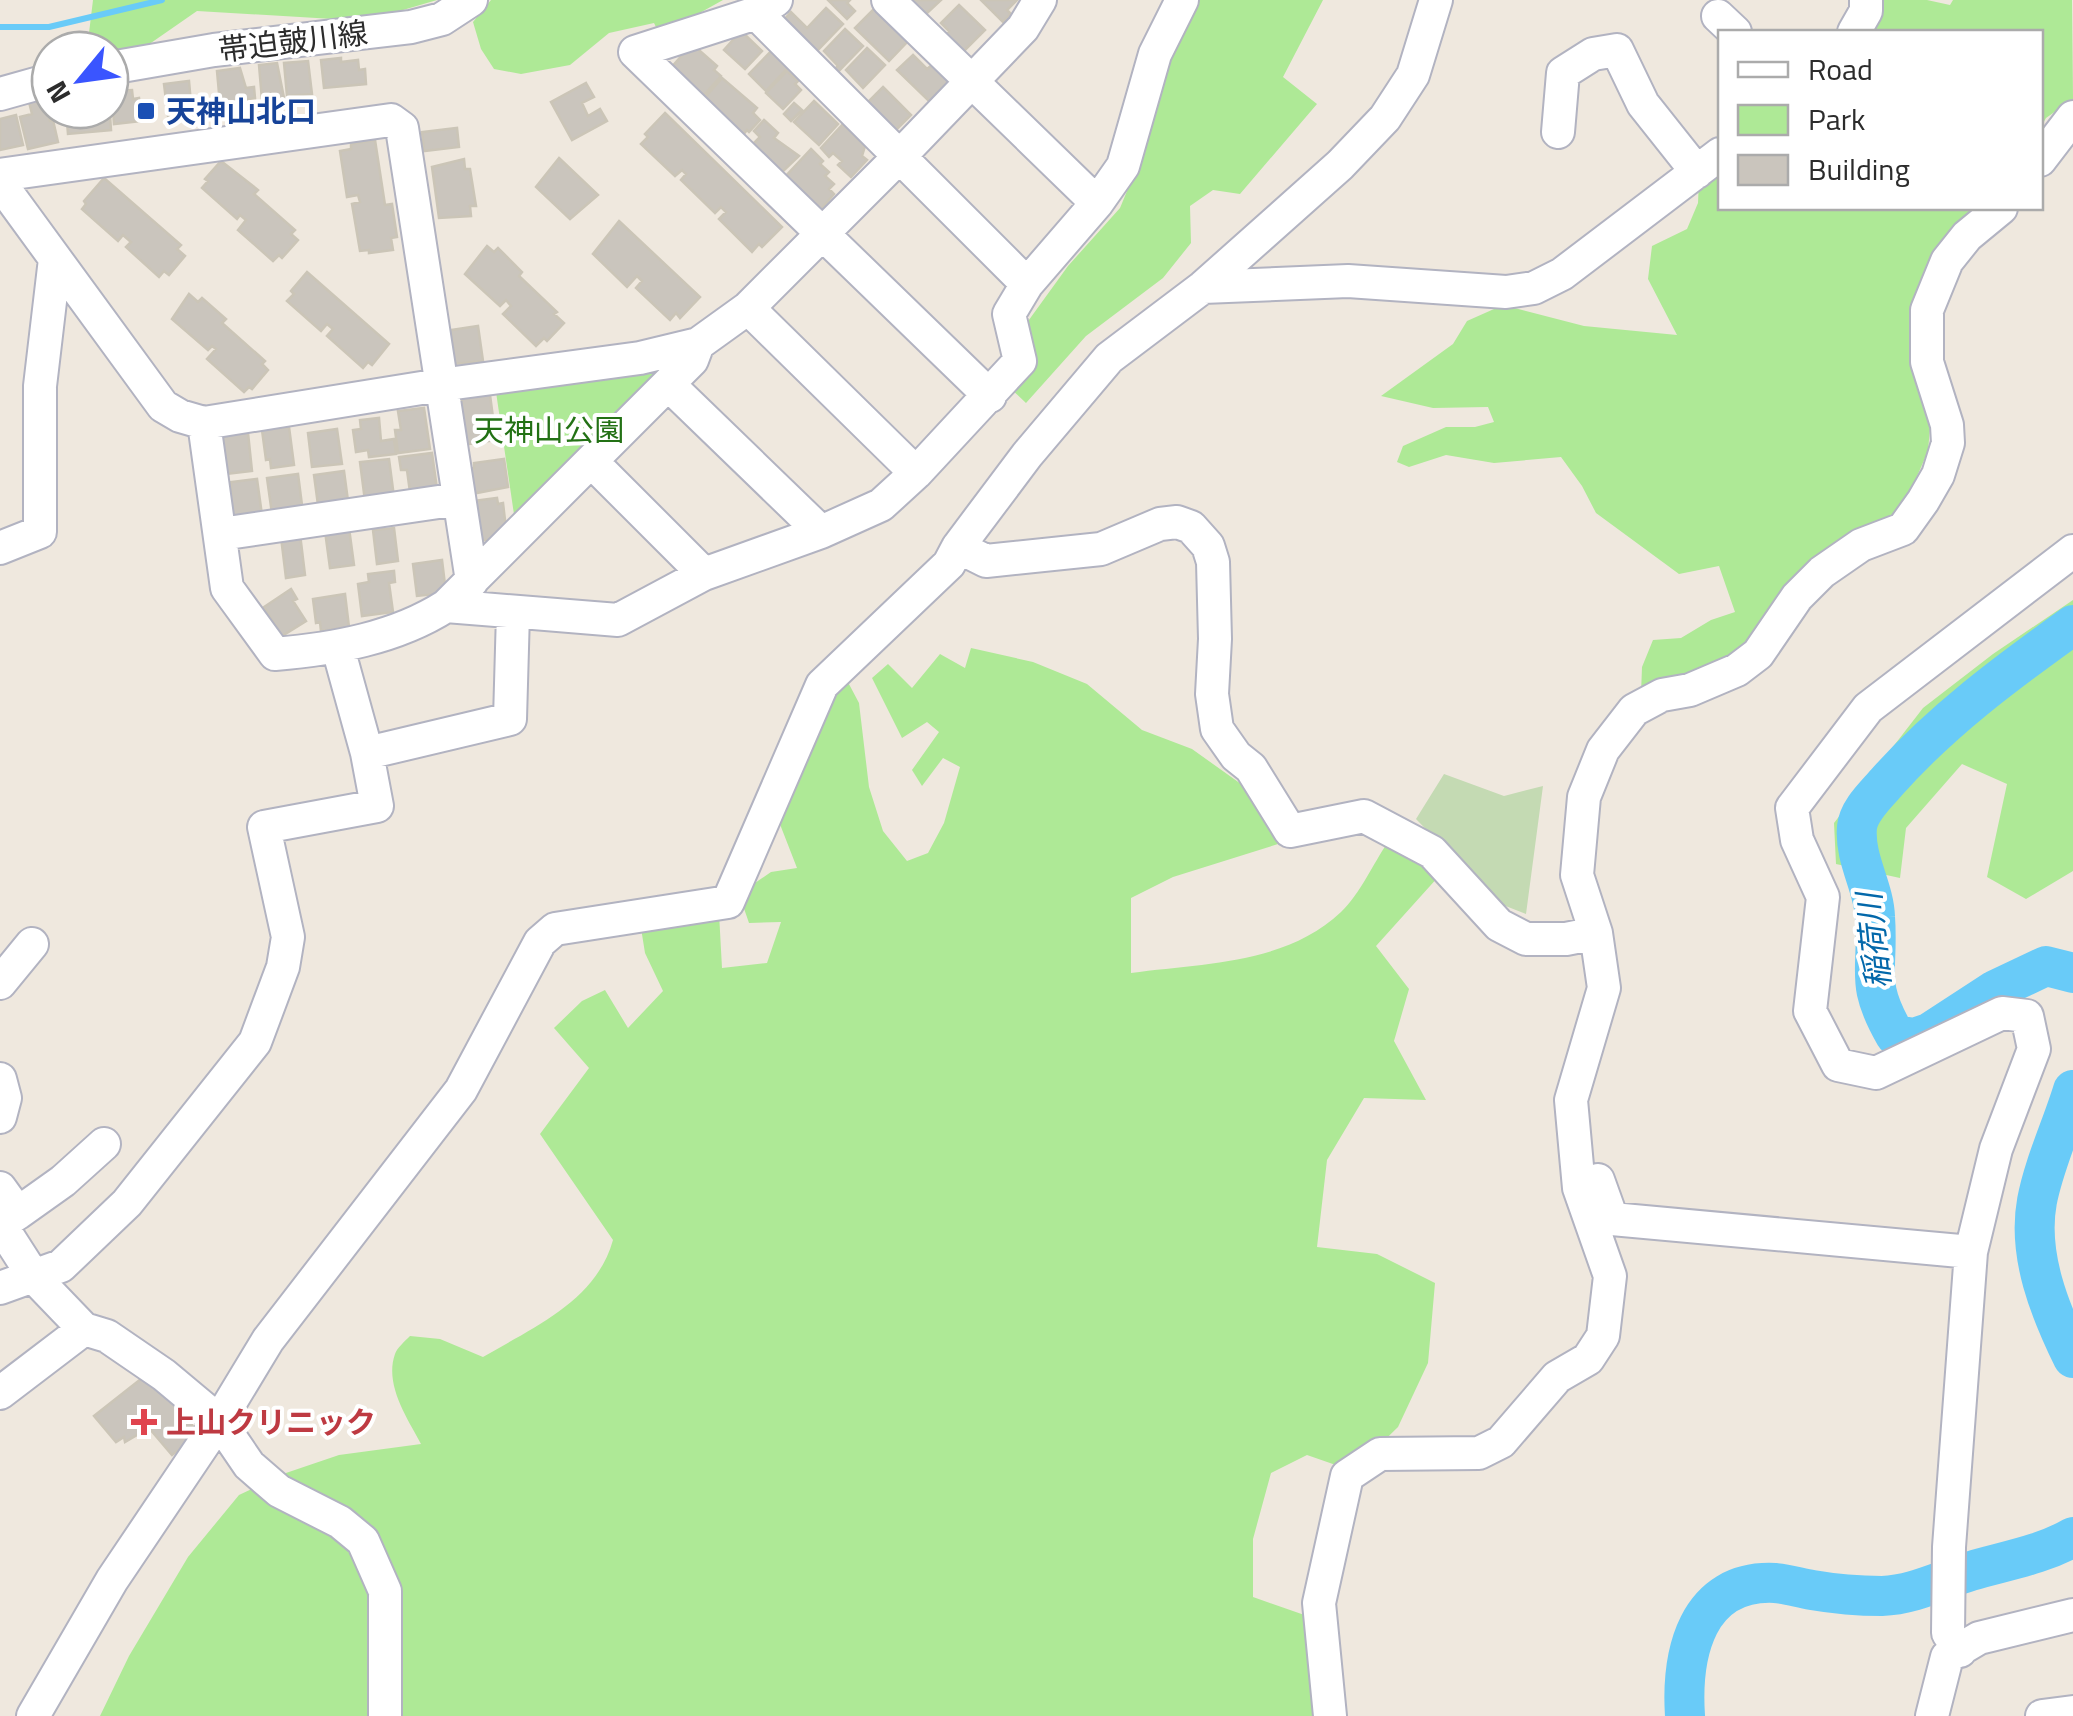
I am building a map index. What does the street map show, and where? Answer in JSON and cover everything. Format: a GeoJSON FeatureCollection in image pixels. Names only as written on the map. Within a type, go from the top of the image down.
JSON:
{"type":"FeatureCollection","features":[{"type":"Feature","properties":{"kind":"street","name":"帯迫皷川線"},"geometry":{"type":"LineString","coordinates":[[130,65],[214,50],[411,27],[442,19],[471,0]]}},
{"type":"Feature","properties":{"kind":"street"},"geometry":{"type":"LineString","coordinates":[[888,0],[1098,204]]}},
{"type":"Feature","properties":{"kind":"street"},"geometry":{"type":"LineString","coordinates":[[0,183],[163,406],[204,423],[640,358],[698,344],[748,308],[972,82],[1023,28],[1040,0]]}},
{"type":"Feature","properties":{"kind":"street"},"geometry":{"type":"LineString","coordinates":[[446,606],[618,620],[704,574],[821,532],[881,505],[916,474],[1020,360],[1008,314],[1027,284],[1098,204],[1123,166],[1155,54],[1182,0]]}},
{"type":"Feature","properties":{"kind":"street"},"geometry":{"type":"LineString","coordinates":[[33,1716],[112,1580],[219,1422],[268,1340],[460,1090],[540,942],[555,929],[728,902],[822,685],[950,564],[958,547],[1027,455],[1110,358],[1203,288],[1340,166],[1385,118],[1413,76],[1436,0]]}},
{"type":"Feature","properties":{"kind":"street"},"geometry":{"type":"LineString","coordinates":[[1855,30],[1866,10],[1866,0]]}},
{"type":"Feature","properties":{"kind":"street"},"geometry":{"type":"LineString","coordinates":[[990,396],[636,52],[766,6],[899,157],[1027,284]]}},
{"type":"Feature","properties":{"kind":"street"},"geometry":{"type":"LineString","coordinates":[[1203,288],[1348,281],[1484,292],[1534,288],[1562,274],[1709,163],[1643,104],[1616,50],[1594,54],[1564,74],[1558,132]]}},
{"type":"Feature","properties":{"kind":"street"},"geometry":{"type":"LineString","coordinates":[[0,94],[30,86]]}},
{"type":"Feature","properties":{"kind":"street"},"geometry":{"type":"LineString","coordinates":[[2043,156],[2073,116]]}},
{"type":"Feature","properties":{"kind":"street"},"geometry":{"type":"LineString","coordinates":[[0,176],[391,120],[402,128],[472,581]]}},
{"type":"Feature","properties":{"kind":"street"},"geometry":{"type":"LineString","coordinates":[[1330,1716],[1332,1702],[1318,1603],[1347,1476],[1380,1454],[1479,1453],[1501,1442],[1556,1377],[1588,1359],[1602,1336],[1610,1276],[1579,1188],[1571,1100],[1604,988],[1596,932],[1577,875],[1584,797],[1603,750],[1634,710],[1737,670],[1758,654],[1796,597],[1822,572],[1862,545],[1903,529],[1924,501],[1938,475],[1948,442],[1947,425],[1927,362],[1927,310],[1947,261],[1967,236],[1999,210]]}},
{"type":"Feature","properties":{"kind":"street"},"geometry":{"type":"LineString","coordinates":[[0,548],[40,532],[40,386],[55,258]]}},
{"type":"Feature","properties":{"kind":"street"},"geometry":{"type":"LineString","coordinates":[[748,308],[916,474]]}},
{"type":"Feature","properties":{"kind":"street"},"geometry":{"type":"LineString","coordinates":[[204,423],[228,588],[275,654],[338,648],[430,616],[446,606],[593,463],[692,360],[698,344]]}},
{"type":"Feature","properties":{"kind":"street"},"geometry":{"type":"LineString","coordinates":[[668,384],[821,532]]}},
{"type":"Feature","properties":{"kind":"street"},"geometry":{"type":"LineString","coordinates":[[593,463],[704,574]]}},
{"type":"Feature","properties":{"kind":"street"},"geometry":{"type":"LineString","coordinates":[[221,534],[459,499]]}},
{"type":"Feature","properties":{"kind":"street"},"geometry":{"type":"LineString","coordinates":[[958,547],[986,561],[1101,549],[1160,524],[1177,522],[1191,527],[1208,546],[1212,562],[1212,694],[1217,729],[1236,756],[1252,768],[1290,831],[1364,816],[1432,852],[1499,925],[1526,939],[1566,939],[1596,932]]}},
{"type":"Feature","properties":{"kind":"street"},"geometry":{"type":"LineString","coordinates":[[1932,1716],[1954,1642],[1949,1546],[1971,1252],[1996,1149],[2034,1049],[2027,1016],[2002,1013],[1876,1073],[1838,1064],[1810,1010],[1824,897],[1797,840],[1792,808],[1868,708],[2073,551]]}},
{"type":"Feature","properties":{"kind":"street"},"geometry":{"type":"LineString","coordinates":[[368,753],[510,719],[513,613]]}},
{"type":"Feature","properties":{"kind":"street"},"geometry":{"type":"LineString","coordinates":[[0,1288],[61,1266],[127,1203],[255,1042],[283,967],[288,937],[264,827],[377,806],[368,753],[338,648]]}},
{"type":"Feature","properties":{"kind":"street"},"geometry":{"type":"LineString","coordinates":[[0,983],[32,944]]}},
{"type":"Feature","properties":{"kind":"street"},"geometry":{"type":"LineString","coordinates":[[0,1078],[5,1098],[0,1117]]}},
{"type":"Feature","properties":{"kind":"street"},"geometry":{"type":"LineString","coordinates":[[1571,1100],[1612,1219],[1620,1264],[1610,1276]]}},
{"type":"Feature","properties":{"kind":"street"},"geometry":{"type":"LineString","coordinates":[[104,1144],[63,1181],[5,1212],[34,1277],[84,1329],[107,1336],[164,1375],[219,1422],[249,1465],[279,1491],[340,1522],[363,1541],[385,1590],[386,1716]]}},
{"type":"Feature","properties":{"kind":"street"},"geometry":{"type":"LineString","coordinates":[[1612,1219],[1971,1252]]}},
{"type":"Feature","properties":{"kind":"street"},"geometry":{"type":"LineString","coordinates":[[0,1393],[84,1329]]}},
{"type":"Feature","properties":{"kind":"street"},"geometry":{"type":"LineString","coordinates":[[1954,1642],[2073,1615]]}},
{"type":"Feature","properties":{"kind":"street"},"geometry":{"type":"LineString","coordinates":[[2042,1716],[2073,1712]]}},
{"type":"Feature","properties":{"kind":"green space"},"geometry":{"type":"Polygon","coordinates":[[[93,0],[437,0],[386,15],[333,19],[197,11],[148,45],[130,48],[130,30],[89,30],[93,0]]]}},
{"type":"Feature","properties":{"kind":"green space"},"geometry":{"type":"Polygon","coordinates":[[[491,0],[723,0],[660,35],[654,23],[609,33],[570,65],[521,74],[494,69],[481,49],[473,22],[491,0]]]}},
{"type":"Feature","properties":{"kind":"green space"},"geometry":{"type":"Polygon","coordinates":[[[1189,0],[1323,0],[1283,77],[1317,104],[1240,194],[1213,190],[1190,206],[1191,243],[1163,278],[1086,336],[1026,403],[1005,383],[1026,324],[1068,266],[1120,208],[1149,138],[1173,32],[1189,0]]]}},
{"type":"Feature","properties":{"kind":"green space"},"geometry":{"type":"Polygon","coordinates":[[[1860,0],[1927,0],[1950,5],[1953,0],[2072,0],[2073,99],[2043,123],[2043,30],[1840,30],[1860,0]]]}},
{"type":"Feature","properties":{"kind":"green space"},"geometry":{"type":"Polygon","coordinates":[[[1718,146],[1718,210],[1985,210],[1946,246],[1928,451],[1905,504],[1735,666],[1641,694],[1642,667],[1653,640],[1681,638],[1711,620],[1735,612],[1719,566],[1679,574],[1596,513],[1561,457],[1494,463],[1446,455],[1409,467],[1397,462],[1403,446],[1446,427],[1475,427],[1494,422],[1488,407],[1433,408],[1381,396],[1453,344],[1467,321],[1503,305],[1584,326],[1677,335],[1648,279],[1652,246],[1687,229],[1698,203],[1700,157],[1718,146]]]}},
{"type":"Feature","properties":{"kind":"green space","name":"天神山公園"},"geometry":{"type":"Polygon","coordinates":[[[666,368],[516,528],[496,392],[666,368]]]}},
{"type":"Feature","properties":{"kind":"green space"},"geometry":{"type":"Polygon","coordinates":[[[2073,600],[2073,871],[2026,899],[1987,877],[2007,784],[1962,764],[1906,828],[1900,878],[1836,864],[1834,823],[1923,708],[2073,600]]]}},
{"type":"Feature","properties":{"kind":"green space"},"geometry":{"type":"Polygon","coordinates":[[[971,648],[1033,662],[1087,684],[1142,730],[1192,749],[1269,804],[1278,844],[1173,877],[1131,898],[1131,973],[1242,959],[1295,942],[1319,929],[1348,905],[1388,842],[1439,876],[1376,946],[1409,989],[1394,1041],[1426,1100],[1364,1098],[1327,1160],[1317,1247],[1377,1254],[1435,1283],[1428,1363],[1398,1427],[1353,1471],[1307,1455],[1271,1473],[1253,1539],[1253,1597],[1313,1618],[1316,1716],[100,1716],[129,1656],[188,1557],[239,1495],[283,1474],[339,1455],[421,1444],[399,1401],[393,1378],[395,1354],[410,1336],[440,1339],[483,1357],[561,1310],[593,1280],[613,1240],[540,1134],[589,1068],[554,1028],[582,1001],[605,990],[628,1028],[663,991],[645,953],[641,928],[719,913],[722,968],[767,963],[781,922],[749,923],[739,894],[771,872],[797,868],[776,814],[841,669],[859,703],[869,787],[883,831],[907,861],[928,853],[944,823],[960,767],[943,758],[922,786],[912,770],[939,732],[927,722],[902,738],[872,678],[888,664],[912,688],[940,654],[965,668],[971,648]]]}},
{"type":"Feature","properties":{"kind":"green space"},"geometry":{"type":"Polygon","coordinates":[[[1444,774],[1504,796],[1543,786],[1526,914],[1498,903],[1416,819],[1444,774]]]}},
{"type":"Feature","properties":{"kind":"building"},"geometry":{"type":"Polygon","coordinates":[[[828,0],[850,0],[847,3],[855,11],[847,19],[828,0]]]}},
{"type":"Feature","properties":{"kind":"building"},"geometry":{"type":"Polygon","coordinates":[[[912,0],[941,0],[926,14],[912,0]]]}},
{"type":"Feature","properties":{"kind":"building"},"geometry":{"type":"Polygon","coordinates":[[[981,0],[1017,0],[1007,10],[1011,14],[1003,22],[981,0]]]}},
{"type":"Feature","properties":{"kind":"building"},"geometry":{"type":"Polygon","coordinates":[[[959,5],[985,30],[963,52],[941,23],[959,5]]]}},
{"type":"Feature","properties":{"kind":"building"},"geometry":{"type":"Polygon","coordinates":[[[876,7],[913,36],[889,61],[855,28],[876,7]]]}},
{"type":"Feature","properties":{"kind":"building"},"geometry":{"type":"Polygon","coordinates":[[[826,8],[843,24],[816,52],[783,21],[791,12],[807,28],[826,8]]]}},
{"type":"Feature","properties":{"kind":"building"},"geometry":{"type":"Polygon","coordinates":[[[845,29],[863,46],[835,75],[832,72],[838,66],[824,51],[845,29]]]}},
{"type":"Feature","properties":{"kind":"building"},"geometry":{"type":"Polygon","coordinates":[[[741,31],[762,51],[745,69],[724,50],[741,31]]]}},
{"type":"Feature","properties":{"kind":"building"},"geometry":{"type":"Polygon","coordinates":[[[692,44],[717,66],[714,70],[721,76],[702,97],[670,69],[692,44]]]}},
{"type":"Feature","properties":{"kind":"building"},"geometry":{"type":"Polygon","coordinates":[[[776,46],[793,62],[766,91],[749,74],[776,46]]]}},
{"type":"Feature","properties":{"kind":"building"},"geometry":{"type":"Polygon","coordinates":[[[867,48],[885,65],[863,88],[846,70],[867,48]]]}},
{"type":"Feature","properties":{"kind":"building"},"geometry":{"type":"Polygon","coordinates":[[[913,55],[927,69],[932,65],[952,77],[929,101],[897,70],[913,55]]]}},
{"type":"Feature","properties":{"kind":"building"},"geometry":{"type":"Polygon","coordinates":[[[341,58],[341,62],[358,60],[359,70],[365,69],[366,84],[324,88],[321,60],[341,58]]]}},
{"type":"Feature","properties":{"kind":"building"},"geometry":{"type":"Polygon","coordinates":[[[308,61],[312,94],[287,96],[284,63],[308,61]]]}},
{"type":"Feature","properties":{"kind":"building"},"geometry":{"type":"Polygon","coordinates":[[[277,63],[284,98],[262,100],[259,65],[277,63]]]}},
{"type":"Feature","properties":{"kind":"building"},"geometry":{"type":"Polygon","coordinates":[[[240,68],[246,88],[254,87],[255,98],[220,104],[217,71],[240,68]]]}},
{"type":"Feature","properties":{"kind":"building"},"geometry":{"type":"Polygon","coordinates":[[[787,71],[801,90],[783,109],[766,93],[787,71]]]}},
{"type":"Feature","properties":{"kind":"building"},"geometry":{"type":"Polygon","coordinates":[[[722,78],[757,108],[753,113],[760,120],[743,135],[703,100],[722,78]]]}},
{"type":"Feature","properties":{"kind":"building"},"geometry":{"type":"Polygon","coordinates":[[[189,81],[192,114],[168,116],[164,84],[189,81]]]}},
{"type":"Feature","properties":{"kind":"building"},"geometry":{"type":"Polygon","coordinates":[[[586,83],[594,97],[582,103],[588,116],[600,109],[607,121],[572,140],[551,102],[586,83]]]}},
{"type":"Feature","properties":{"kind":"building"},"geometry":{"type":"Polygon","coordinates":[[[883,87],[911,115],[894,132],[866,104],[883,87]]]}},
{"type":"Feature","properties":{"kind":"building"},"geometry":{"type":"Polygon","coordinates":[[[130,90],[133,99],[139,98],[142,121],[130,122],[130,90]]]}},
{"type":"Feature","properties":{"kind":"building"},"geometry":{"type":"Polygon","coordinates":[[[814,101],[838,124],[819,145],[794,122],[814,101]]]}},
{"type":"Feature","properties":{"kind":"building"},"geometry":{"type":"Polygon","coordinates":[[[794,103],[802,110],[791,121],[784,114],[794,103]]]}},
{"type":"Feature","properties":{"kind":"building"},"geometry":{"type":"Polygon","coordinates":[[[665,113],[782,227],[762,247],[759,244],[752,252],[719,219],[726,212],[721,207],[715,213],[681,180],[686,174],[682,170],[675,176],[641,144],[665,113]]]}},
{"type":"Feature","properties":{"kind":"building"},"geometry":{"type":"Polygon","coordinates":[[[30,114],[30,130],[55,130],[58,142],[28,149],[20,117],[30,114]]]}},
{"type":"Feature","properties":{"kind":"building"},"geometry":{"type":"Polygon","coordinates":[[[16,115],[23,145],[0,150],[0,119],[16,115]]]}},
{"type":"Feature","properties":{"kind":"building"},"geometry":{"type":"Polygon","coordinates":[[[764,120],[778,133],[774,138],[799,156],[780,174],[751,146],[760,137],[754,131],[764,120]]]}},
{"type":"Feature","properties":{"kind":"building"},"geometry":{"type":"Polygon","coordinates":[[[843,124],[865,146],[862,156],[867,160],[851,177],[838,165],[842,161],[833,153],[829,157],[821,148],[843,124]]]}},
{"type":"Feature","properties":{"kind":"building"},"geometry":{"type":"Polygon","coordinates":[[[457,128],[459,147],[424,151],[422,132],[457,128]]]}},
{"type":"Feature","properties":{"kind":"building"},"geometry":{"type":"Polygon","coordinates":[[[68,130],[111,130],[68,134],[68,130]]]}},
{"type":"Feature","properties":{"kind":"building"},"geometry":{"type":"Polygon","coordinates":[[[375,140],[385,205],[392,204],[397,237],[391,238],[393,250],[369,253],[360,251],[352,204],[360,202],[358,195],[347,197],[340,151],[351,149],[351,144],[375,140]]]}},
{"type":"Feature","properties":{"kind":"building"},"geometry":{"type":"Polygon","coordinates":[[[811,149],[823,161],[820,164],[829,172],[825,176],[834,184],[829,189],[834,194],[821,209],[784,178],[811,149]]]}},
{"type":"Feature","properties":{"kind":"building"},"geometry":{"type":"Polygon","coordinates":[[[559,158],[598,195],[570,219],[536,187],[559,158]]]}},
{"type":"Feature","properties":{"kind":"building"},"geometry":{"type":"Polygon","coordinates":[[[464,159],[465,169],[470,169],[476,206],[470,206],[471,216],[439,218],[432,167],[464,159]]]}},
{"type":"Feature","properties":{"kind":"building"},"geometry":{"type":"Polygon","coordinates":[[[221,161],[258,190],[254,194],[295,230],[291,234],[298,240],[282,258],[279,255],[273,261],[238,230],[246,220],[240,215],[237,219],[202,188],[221,161]]]}},
{"type":"Feature","properties":{"kind":"building"},"geometry":{"type":"Polygon","coordinates":[[[104,178],[181,245],[177,249],[185,256],[169,275],[164,271],[159,277],[126,247],[131,242],[123,235],[118,241],[82,209],[104,178]]]}},
{"type":"Feature","properties":{"kind":"building"},"geometry":{"type":"Polygon","coordinates":[[[619,221],[700,297],[680,318],[676,313],[670,320],[636,288],[642,281],[637,276],[627,287],[593,254],[619,221]]]}},
{"type":"Feature","properties":{"kind":"building"},"geometry":{"type":"Polygon","coordinates":[[[487,246],[494,252],[498,248],[522,272],[519,276],[564,323],[547,341],[544,338],[536,346],[503,314],[511,306],[506,300],[500,306],[465,274],[487,246]]]}},
{"type":"Feature","properties":{"kind":"building"},"geometry":{"type":"Polygon","coordinates":[[[307,272],[389,344],[372,365],[368,362],[363,368],[327,336],[333,329],[327,324],[321,331],[287,301],[307,272]]]}},
{"type":"Feature","properties":{"kind":"building"},"geometry":{"type":"Polygon","coordinates":[[[189,294],[198,302],[202,298],[226,319],[222,323],[265,361],[262,364],[268,370],[252,389],[244,392],[207,359],[216,349],[212,346],[208,350],[172,319],[189,294]]]}},
{"type":"Feature","properties":{"kind":"building"},"geometry":{"type":"Polygon","coordinates":[[[478,326],[483,361],[455,364],[451,330],[478,326]]]}},
{"type":"Feature","properties":{"kind":"building"},"geometry":{"type":"Polygon","coordinates":[[[490,395],[496,440],[462,445],[456,405],[462,404],[462,399],[490,395]]]}},
{"type":"Feature","properties":{"kind":"building"},"geometry":{"type":"Polygon","coordinates":[[[424,408],[430,449],[398,453],[398,411],[424,408]]]}},
{"type":"Feature","properties":{"kind":"building"},"geometry":{"type":"Polygon","coordinates":[[[379,418],[381,441],[394,439],[396,454],[369,457],[368,450],[356,452],[353,430],[361,429],[360,420],[379,418]]]}},
{"type":"Feature","properties":{"kind":"building"},"geometry":{"type":"Polygon","coordinates":[[[289,427],[294,465],[271,468],[270,459],[266,460],[262,430],[289,427]]]}},
{"type":"Feature","properties":{"kind":"building"},"geometry":{"type":"Polygon","coordinates":[[[337,429],[342,464],[312,467],[308,433],[337,429]]]}},
{"type":"Feature","properties":{"kind":"building"},"geometry":{"type":"Polygon","coordinates":[[[248,433],[252,471],[225,474],[220,436],[248,433]]]}},
{"type":"Feature","properties":{"kind":"building"},"geometry":{"type":"Polygon","coordinates":[[[432,453],[437,489],[410,492],[407,470],[401,470],[399,457],[432,453]]]}},
{"type":"Feature","properties":{"kind":"building"},"geometry":{"type":"Polygon","coordinates":[[[389,459],[394,497],[365,501],[360,462],[389,459]]]}},
{"type":"Feature","properties":{"kind":"building"},"geometry":{"type":"Polygon","coordinates":[[[504,459],[508,487],[472,494],[468,469],[474,468],[474,463],[504,459]]]}},
{"type":"Feature","properties":{"kind":"building"},"geometry":{"type":"Polygon","coordinates":[[[344,471],[348,501],[318,505],[314,475],[344,471]]]}},
{"type":"Feature","properties":{"kind":"building"},"geometry":{"type":"Polygon","coordinates":[[[298,474],[302,505],[296,506],[297,511],[272,514],[267,478],[298,474]]]}},
{"type":"Feature","properties":{"kind":"building"},"geometry":{"type":"Polygon","coordinates":[[[257,479],[262,515],[232,518],[231,482],[257,479]]]}},
{"type":"Feature","properties":{"kind":"building"},"geometry":{"type":"Polygon","coordinates":[[[497,498],[498,504],[503,503],[507,537],[479,541],[473,501],[497,498]]]}},
{"type":"Feature","properties":{"kind":"building"},"geometry":{"type":"Polygon","coordinates":[[[349,528],[354,565],[330,568],[325,531],[349,528]]]}},
{"type":"Feature","properties":{"kind":"building"},"geometry":{"type":"Polygon","coordinates":[[[394,528],[398,561],[377,564],[373,530],[394,528]]]}},
{"type":"Feature","properties":{"kind":"building"},"geometry":{"type":"Polygon","coordinates":[[[300,534],[305,575],[286,578],[281,537],[300,534]]]}},
{"type":"Feature","properties":{"kind":"building"},"geometry":{"type":"Polygon","coordinates":[[[442,560],[446,593],[417,596],[413,564],[442,560]]]}},
{"type":"Feature","properties":{"kind":"building"},"geometry":{"type":"Polygon","coordinates":[[[394,571],[395,582],[389,583],[393,612],[362,616],[358,584],[369,582],[368,574],[394,571]]]}},
{"type":"Feature","properties":{"kind":"building"},"geometry":{"type":"Polygon","coordinates":[[[291,589],[297,599],[293,601],[306,621],[282,636],[264,607],[291,589]]]}},
{"type":"Feature","properties":{"kind":"building"},"geometry":{"type":"Polygon","coordinates":[[[345,594],[349,627],[321,631],[313,599],[345,594]]]}},
{"type":"Feature","properties":{"kind":"building","name":"上山クリニック"},"geometry":{"type":"Polygon","coordinates":[[[141,1379],[161,1387],[198,1434],[172,1455],[149,1428],[125,1442],[124,1437],[116,1442],[94,1416],[141,1379]]]}},
{"type":"Feature","properties":{"kind":"waterway"},"geometry":{"type":"LineString","coordinates":[[0,27],[49,27],[162,0]]}},
{"type":"Feature","properties":{"kind":"waterway","name":"稲荷川"},"geometry":{"type":"LineString","coordinates":[[2073,625],[1929,739],[1873,798],[1857,827],[1861,862],[1874,906],[1876,989],[1895,1035],[1914,1038],[1929,1033],[1995,990],[2046,966],[2073,973]]}},
{"type":"Feature","properties":{"kind":"waterway","name":"稲荷川"},"geometry":{"type":"LineString","coordinates":[[2073,1090],[2044,1173],[2035,1221],[2043,1282],[2073,1358]]}},
{"type":"Feature","properties":{"kind":"waterway","name":"稲荷川"},"geometry":{"type":"LineString","coordinates":[[1685,1716],[1686,1669],[1691,1646],[1711,1607],[1727,1594],[1748,1585],[1775,1583],[1838,1594],[1894,1595],[2036,1553],[2073,1537]]}},
{"type":"Feature","properties":{"kind":"place","name":"天神山北口"},"geometry":{"type":"Point","coordinates":[146,111]}},
{"type":"Feature","properties":{"kind":"place","name":"上山クリニック"},"geometry":{"type":"Point","coordinates":[144,1422]}}]}
